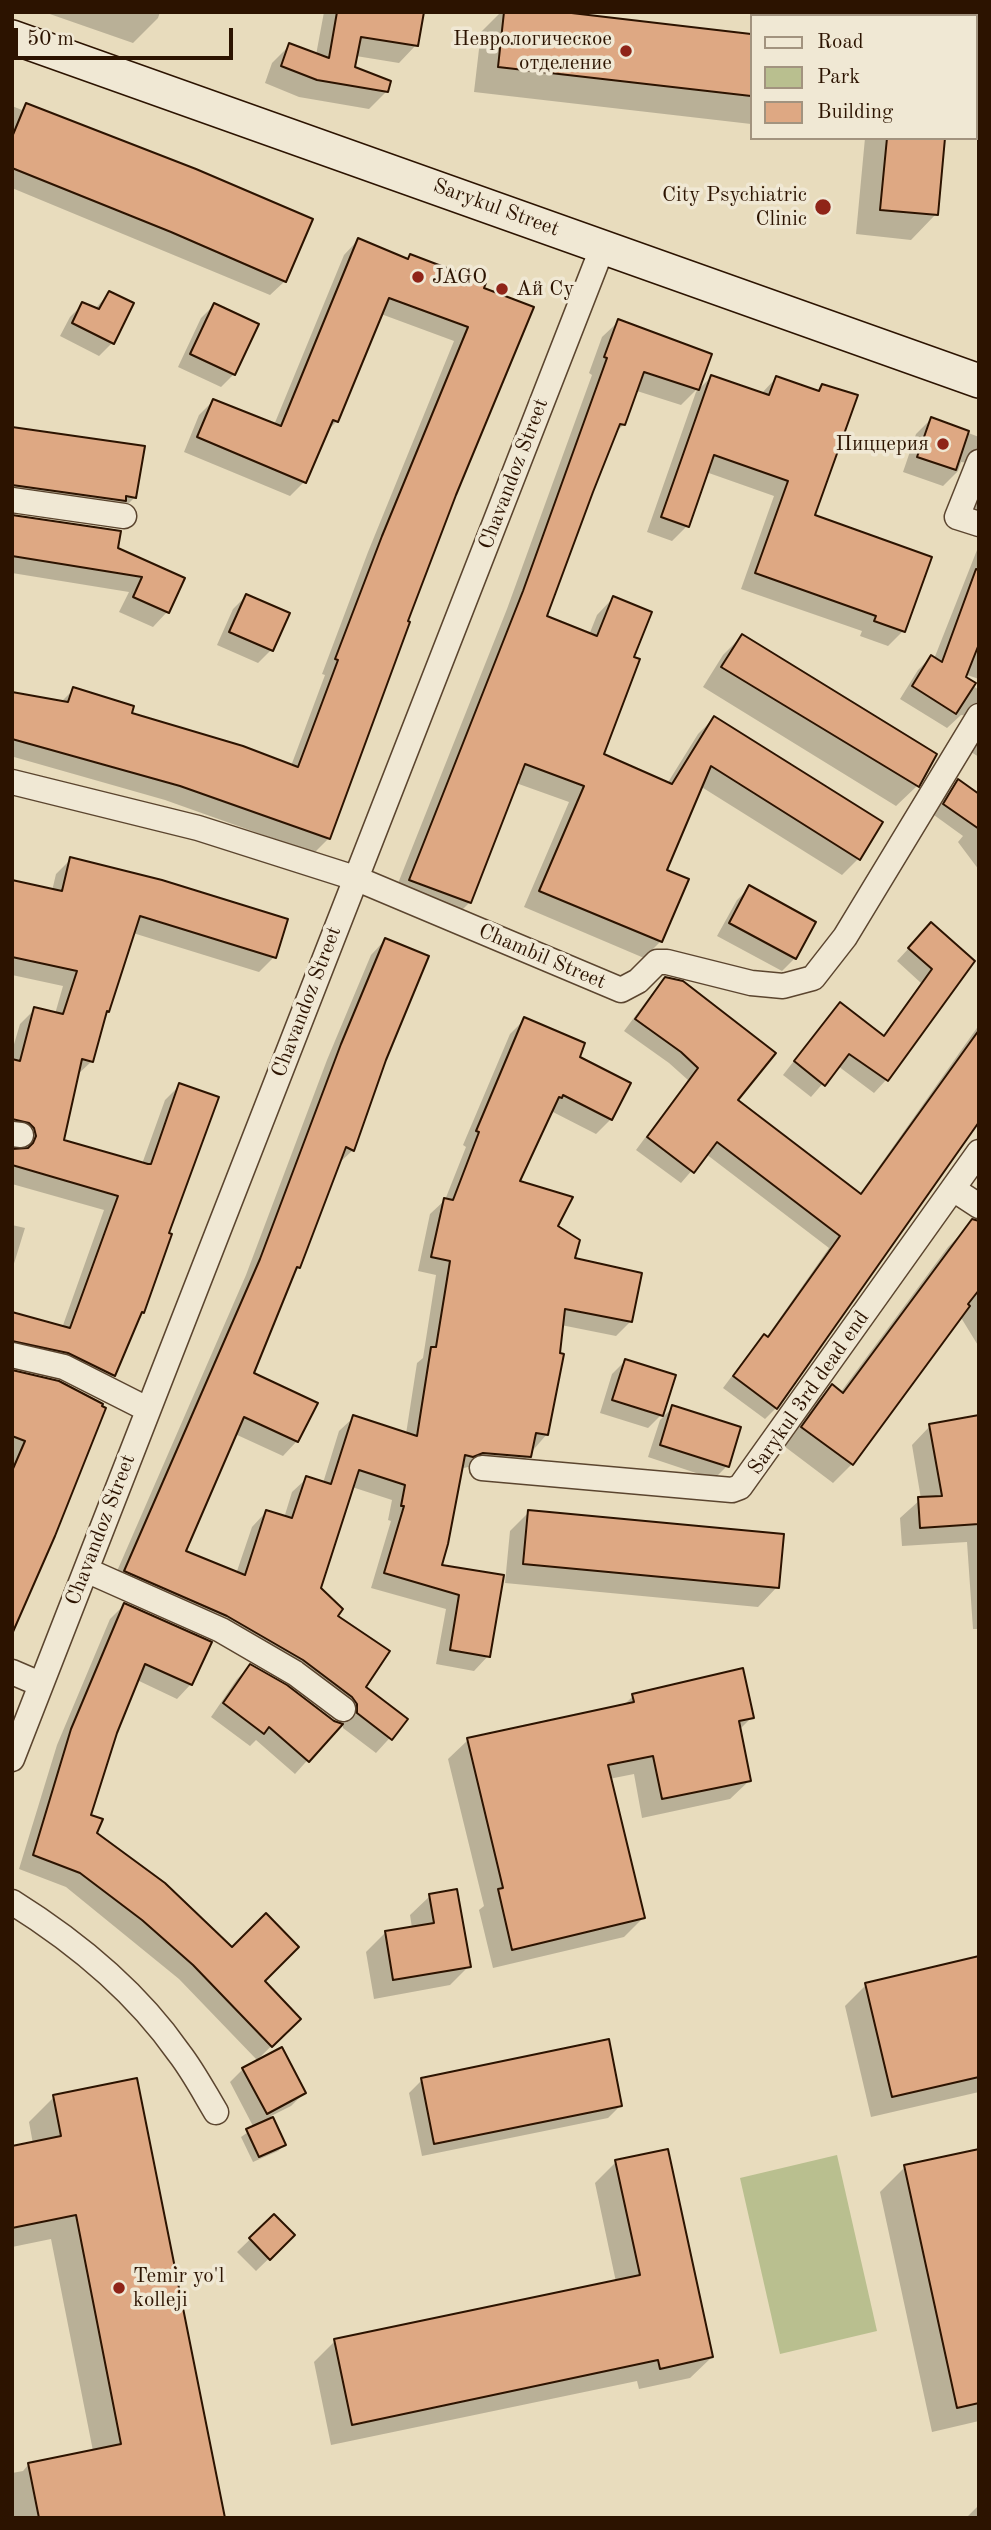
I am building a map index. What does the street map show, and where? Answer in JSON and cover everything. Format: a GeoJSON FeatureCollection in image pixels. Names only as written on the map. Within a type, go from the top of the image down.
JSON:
{"type":"FeatureCollection","features":[{"type":"Feature","properties":{"kind":"main road","name":"Sarykul Street"},"geometry":{"type":"LineString","coordinates":[[12,37],[979,381]]}},
{"type":"Feature","properties":{"kind":"street","name":"Chavandoz Street"},"geometry":{"type":"LineString","coordinates":[[12,1759],[603,246]]}},
{"type":"Feature","properties":{"kind":"street"},"geometry":{"type":"LineString","coordinates":[[979,462],[957,517],[979,524]]}},
{"type":"Feature","properties":{"kind":"street"},"geometry":{"type":"LineString","coordinates":[[12,500],[124,516]]}},
{"type":"Feature","properties":{"kind":"street","name":"Chambil Street"},"geometry":{"type":"LineString","coordinates":[[12,782],[198,828],[355,878],[621,990],[638,981],[657,962],[667,962],[751,983],[783,986],[813,978],[845,937],[979,716]]}},
{"type":"Feature","properties":{"kind":"street","name":"Sarykul 3rd dead end"},"geometry":{"type":"LineString","coordinates":[[482,1468],[732,1490],[740,1487],[979,1152]]}},
{"type":"Feature","properties":{"kind":"street"},"geometry":{"type":"LineString","coordinates":[[953,1189],[979,1206]]}},
{"type":"Feature","properties":{"kind":"street"},"geometry":{"type":"LineString","coordinates":[[12,1355],[64,1367],[147,1409]]}},
{"type":"Feature","properties":{"kind":"street"},"geometry":{"type":"LineString","coordinates":[[86,1570],[221,1630],[295,1673],[344,1709]]}},
{"type":"Feature","properties":{"kind":"street"},"geometry":{"type":"LineString","coordinates":[[12,1672],[40,1684]]}},
{"type":"Feature","properties":{"kind":"street"},"geometry":{"type":"LineString","coordinates":[[12,1902],[53,1927],[96,1961],[133,1998],[179,2052],[216,2112]]}},
{"type":"Feature","properties":{"kind":"green space"},"geometry":{"type":"Polygon","coordinates":[[[837,2155],[877,2331],[780,2354],[740,2178],[837,2155]]]}},
{"type":"Feature","properties":{"kind":"building"},"geometry":{"type":"Polygon","coordinates":[[[337,12],[424,12],[418,46],[361,37],[355,67],[391,81],[388,92],[317,80],[281,66],[289,43],[329,58],[337,12]]]}},
{"type":"Feature","properties":{"kind":"building","name":"Неврологическое отделение"},"geometry":{"type":"Polygon","coordinates":[[[504,12],[563,12],[750,34],[750,96],[498,67],[504,12]]]}},
{"type":"Feature","properties":{"kind":"building"},"geometry":{"type":"Polygon","coordinates":[[[26,103],[196,169],[313,219],[286,282],[12,168],[12,137],[26,103]]]}},
{"type":"Feature","properties":{"kind":"building"},"geometry":{"type":"Polygon","coordinates":[[[887,140],[945,140],[938,215],[880,210],[887,140]]]}},
{"type":"Feature","properties":{"kind":"building"},"geometry":{"type":"Polygon","coordinates":[[[358,238],[408,259],[410,254],[486,283],[484,288],[534,307],[456,495],[330,839],[180,786],[12,739],[12,692],[68,702],[73,687],[134,706],[132,713],[243,746],[298,767],[338,660],[335,659],[382,536],[468,327],[389,298],[338,422],[333,420],[306,483],[197,437],[213,399],[281,426],[358,238]]]}},
{"type":"Feature","properties":{"kind":"building"},"geometry":{"type":"Polygon","coordinates":[[[109,291],[134,303],[114,344],[72,323],[82,302],[99,309],[109,291]]]}},
{"type":"Feature","properties":{"kind":"building"},"geometry":{"type":"Polygon","coordinates":[[[214,303],[259,324],[235,375],[190,354],[214,303]]]}},
{"type":"Feature","properties":{"kind":"building"},"geometry":{"type":"Polygon","coordinates":[[[618,319],[712,354],[699,390],[644,372],[625,425],[620,424],[547,616],[597,636],[613,596],[652,612],[634,657],[640,659],[604,754],[672,784],[714,716],[883,822],[860,860],[711,766],[667,870],[689,879],[662,942],[539,891],[584,786],[525,764],[471,903],[409,880],[523,591],[607,358],[604,357],[618,319]]]}},
{"type":"Feature","properties":{"kind":"building"},"geometry":{"type":"Polygon","coordinates":[[[711,375],[769,395],[776,376],[819,391],[822,384],[858,395],[815,515],[932,557],[905,632],[874,621],[876,616],[755,573],[788,481],[714,455],[689,527],[661,517],[711,375]]]}},
{"type":"Feature","properties":{"kind":"building","name":"Пиццерия"},"geometry":{"type":"Polygon","coordinates":[[[931,417],[969,431],[956,470],[917,457],[931,417]]]}},
{"type":"Feature","properties":{"kind":"building"},"geometry":{"type":"Polygon","coordinates":[[[12,427],[145,446],[136,498],[126,496],[126,501],[12,485],[12,427]]]}},
{"type":"Feature","properties":{"kind":"building"},"geometry":{"type":"Polygon","coordinates":[[[12,515],[121,531],[118,548],[185,578],[169,613],[133,597],[142,577],[12,556],[12,515]]]}},
{"type":"Feature","properties":{"kind":"building"},"geometry":{"type":"Polygon","coordinates":[[[976,569],[979,570],[979,644],[966,677],[976,683],[956,714],[912,686],[931,655],[942,662],[976,569]]]}},
{"type":"Feature","properties":{"kind":"building"},"geometry":{"type":"Polygon","coordinates":[[[246,594],[290,613],[273,651],[229,632],[246,594]]]}},
{"type":"Feature","properties":{"kind":"building"},"geometry":{"type":"Polygon","coordinates":[[[742,634],[937,754],[919,787],[721,667],[742,634]]]}},
{"type":"Feature","properties":{"kind":"building"},"geometry":{"type":"Polygon","coordinates":[[[958,779],[979,794],[979,829],[943,804],[958,779]]]}},
{"type":"Feature","properties":{"kind":"building"},"geometry":{"type":"Polygon","coordinates":[[[70,857],[162,880],[288,919],[276,958],[140,916],[109,1012],[107,1011],[93,1062],[82,1059],[64,1140],[148,1164],[151,1164],[179,1083],[219,1097],[169,1233],[172,1234],[144,1313],[142,1312],[115,1376],[68,1353],[12,1341],[12,1312],[70,1328],[118,1196],[12,1165],[12,1149],[28,1148],[36,1136],[29,1123],[12,1119],[12,1059],[20,1061],[34,1007],[63,1014],[77,971],[12,957],[12,880],[62,891],[70,857]]]}},
{"type":"Feature","properties":{"kind":"building"},"geometry":{"type":"Polygon","coordinates":[[[749,885],[816,922],[796,959],[729,923],[749,885]]]}},
{"type":"Feature","properties":{"kind":"building"},"geometry":{"type":"Polygon","coordinates":[[[931,922],[975,961],[888,1081],[849,1054],[825,1086],[794,1061],[840,1002],[884,1036],[932,969],[908,948],[931,922]]]}},
{"type":"Feature","properties":{"kind":"building"},"geometry":{"type":"Polygon","coordinates":[[[385,938],[429,956],[386,1060],[354,1151],[346,1147],[300,1268],[297,1267],[254,1373],[318,1403],[298,1442],[244,1417],[186,1551],[245,1575],[266,1510],[292,1518],[306,1476],[331,1484],[353,1415],[417,1436],[431,1347],[436,1347],[450,1261],[431,1257],[444,1198],[453,1200],[479,1132],[476,1131],[524,1017],[585,1043],[580,1057],[631,1083],[612,1120],[563,1095],[562,1098],[559,1097],[520,1181],[573,1197],[558,1226],[580,1240],[575,1258],[642,1273],[632,1322],[565,1309],[560,1353],[564,1354],[548,1435],[536,1433],[531,1457],[483,1453],[473,1457],[465,1455],[442,1565],[504,1575],[490,1657],[450,1650],[459,1595],[384,1573],[404,1506],[401,1506],[405,1485],[359,1470],[321,1588],[343,1609],[338,1616],[390,1651],[366,1687],[408,1719],[392,1740],[357,1713],[357,1704],[352,1697],[303,1660],[227,1616],[124,1571],[260,1259],[341,1044],[385,938]]]}},
{"type":"Feature","properties":{"kind":"building"},"geometry":{"type":"Polygon","coordinates":[[[665,977],[683,981],[776,1053],[738,1100],[861,1194],[979,1030],[979,1122],[777,1409],[733,1376],[764,1334],[768,1337],[840,1236],[717,1142],[694,1173],[647,1137],[698,1068],[681,1052],[635,1019],[665,977]]]}},
{"type":"Feature","properties":{"kind":"building"},"geometry":{"type":"Polygon","coordinates":[[[972,1219],[979,1221],[979,1290],[853,1465],[801,1427],[832,1384],[843,1393],[972,1219]]]}},
{"type":"Feature","properties":{"kind":"building"},"geometry":{"type":"Polygon","coordinates":[[[625,1359],[676,1375],[663,1416],[612,1400],[625,1359]]]}},
{"type":"Feature","properties":{"kind":"building"},"geometry":{"type":"Polygon","coordinates":[[[12,1370],[59,1381],[106,1408],[12,1634],[12,1471],[25,1441],[12,1436],[12,1370]]]}},
{"type":"Feature","properties":{"kind":"building"},"geometry":{"type":"Polygon","coordinates":[[[672,1405],[741,1427],[729,1467],[660,1445],[672,1405]]]}},
{"type":"Feature","properties":{"kind":"building"},"geometry":{"type":"Polygon","coordinates":[[[979,1415],[979,1524],[920,1528],[918,1497],[942,1496],[929,1424],[979,1415]]]}},
{"type":"Feature","properties":{"kind":"building"},"geometry":{"type":"Polygon","coordinates":[[[528,1510],[784,1534],[779,1588],[523,1564],[528,1510]]]}},
{"type":"Feature","properties":{"kind":"building"},"geometry":{"type":"Polygon","coordinates":[[[124,1603],[212,1642],[192,1685],[145,1664],[117,1733],[91,1815],[103,1819],[97,1833],[165,1883],[232,1947],[266,1913],[299,1947],[265,1981],[301,2019],[272,2047],[193,1965],[142,1920],[80,1873],[33,1855],[71,1729],[124,1603]]]}},
{"type":"Feature","properties":{"kind":"building"},"geometry":{"type":"Polygon","coordinates":[[[250,1664],[287,1685],[334,1721],[343,1724],[309,1762],[269,1727],[264,1734],[223,1703],[250,1664]]]}},
{"type":"Feature","properties":{"kind":"building"},"geometry":{"type":"Polygon","coordinates":[[[743,1668],[754,1718],[739,1721],[751,1781],[662,1799],[653,1756],[608,1765],[645,1918],[512,1950],[498,1889],[503,1888],[467,1738],[634,1702],[632,1694],[743,1668]]]}},
{"type":"Feature","properties":{"kind":"building"},"geometry":{"type":"Polygon","coordinates":[[[457,1889],[471,1967],[393,1980],[385,1931],[434,1923],[429,1894],[457,1889]]]}},
{"type":"Feature","properties":{"kind":"building"},"geometry":{"type":"Polygon","coordinates":[[[979,1956],[979,2077],[892,2097],[865,1983],[979,1956]]]}},
{"type":"Feature","properties":{"kind":"building"},"geometry":{"type":"Polygon","coordinates":[[[609,2039],[622,2106],[434,2144],[421,2078],[609,2039]]]}},
{"type":"Feature","properties":{"kind":"building"},"geometry":{"type":"Polygon","coordinates":[[[282,2047],[306,2093],[267,2114],[242,2068],[282,2047]]]}},
{"type":"Feature","properties":{"kind":"building"},"geometry":{"type":"Polygon","coordinates":[[[137,2078],[225,2518],[39,2518],[28,2463],[121,2444],[76,2215],[12,2228],[12,2146],[61,2136],[53,2095],[137,2078]]]}},
{"type":"Feature","properties":{"kind":"building"},"geometry":{"type":"Polygon","coordinates":[[[273,2117],[286,2145],[259,2157],[246,2129],[273,2117]]]}},
{"type":"Feature","properties":{"kind":"building"},"geometry":{"type":"Polygon","coordinates":[[[668,2149],[713,2357],[660,2369],[658,2360],[352,2425],[334,2339],[640,2275],[615,2160],[668,2149]]]}},
{"type":"Feature","properties":{"kind":"building"},"geometry":{"type":"Polygon","coordinates":[[[979,2149],[979,2403],[957,2408],[904,2165],[979,2149]]]}},
{"type":"Feature","properties":{"kind":"building"},"geometry":{"type":"Polygon","coordinates":[[[274,2214],[295,2235],[270,2260],[249,2238],[274,2214]]]}},
{"type":"Feature","properties":{"kind":"place","name":"Неврологическое отделение"},"geometry":{"type":"Point","coordinates":[626,51]}},
{"type":"Feature","properties":{"kind":"place","name":"City Psychiatric Clinic"},"geometry":{"type":"Point","coordinates":[823,207]}},
{"type":"Feature","properties":{"kind":"place","name":"JAGO"},"geometry":{"type":"Point","coordinates":[418,277]}},
{"type":"Feature","properties":{"kind":"place","name":"Ай Су"},"geometry":{"type":"Point","coordinates":[502,289]}},
{"type":"Feature","properties":{"kind":"place","name":"Пиццерия"},"geometry":{"type":"Point","coordinates":[943,444]}},
{"type":"Feature","properties":{"kind":"place","name":"Temir yo'l kolleji"},"geometry":{"type":"Point","coordinates":[119,2288]}}]}
